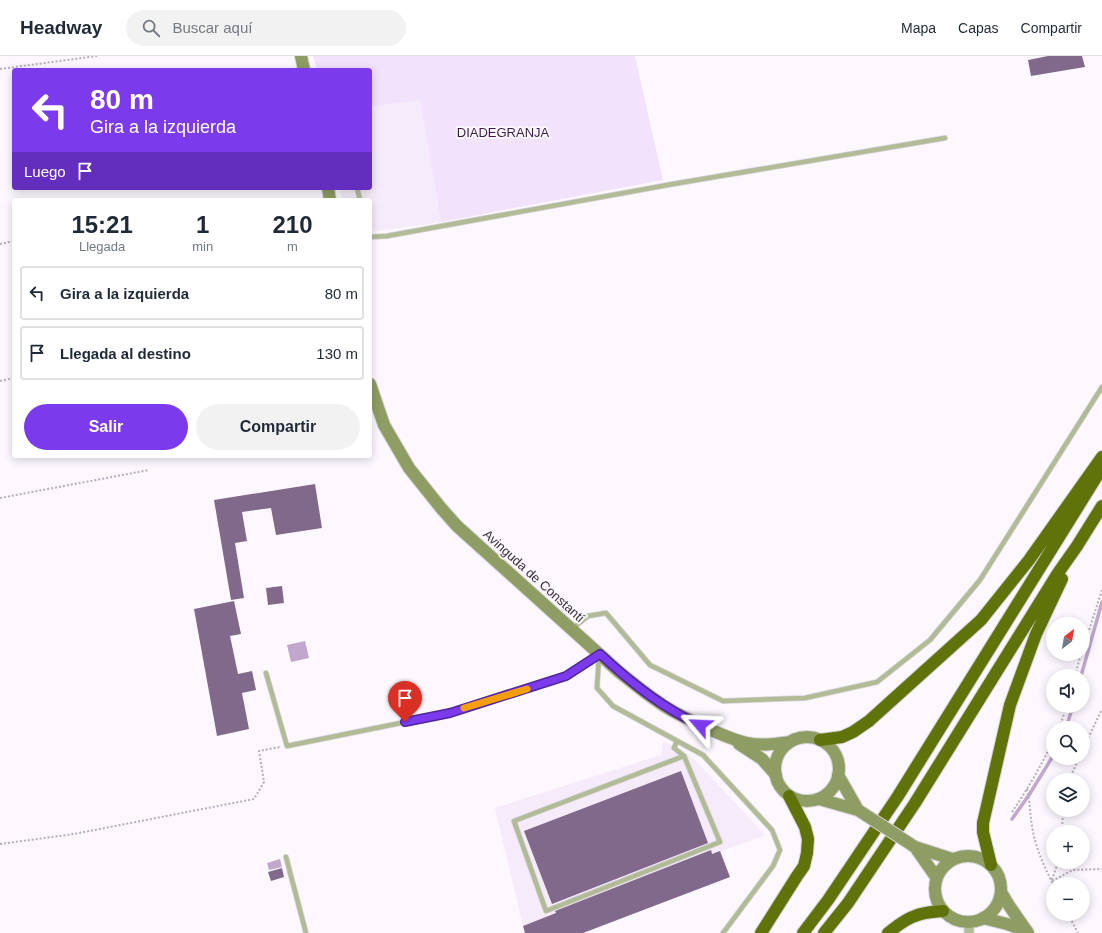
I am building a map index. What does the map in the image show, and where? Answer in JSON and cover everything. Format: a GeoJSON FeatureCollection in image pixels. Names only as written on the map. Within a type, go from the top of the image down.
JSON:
{"type":"FeatureCollection","features":[{"type":"Feature","properties":{"kind":"highway"},"geometry":{"type":"LineString","coordinates":[[820,740],[842,737],[853,732],[869,721],[981,620],[1029,560],[1102,457]]}},
{"type":"Feature","properties":{"kind":"highway"},"geometry":{"type":"LineString","coordinates":[[803,933],[828,900],[898,796],[1102,468]]}},
{"type":"Feature","properties":{"kind":"highway"},"geometry":{"type":"LineString","coordinates":[[824,933],[848,903],[915,803],[1058,573],[1102,506]]}},
{"type":"Feature","properties":{"kind":"highway"},"geometry":{"type":"LineString","coordinates":[[991,865],[983,832],[983,823],[1010,705],[1036,634],[1077,546]]}},
{"type":"Feature","properties":{"kind":"highway"},"geometry":{"type":"LineString","coordinates":[[761,933],[804,866],[807,853],[808,839],[805,827],[789,796]]}},
{"type":"Feature","properties":{"kind":"highway"},"geometry":{"type":"LineString","coordinates":[[888,933],[915,915],[943,911]]}},
{"type":"Feature","properties":{"kind":"main road"},"geometry":{"type":"LineString","coordinates":[[301,56],[304,68]]}},
{"type":"Feature","properties":{"kind":"main road","name":"Avinguda de Constantí"},"geometry":{"type":"LineString","coordinates":[[372,390],[384,425],[409,468],[441,508],[458,526],[571,630],[636,686],[668,709],[688,720],[731,739]]}},
{"type":"Feature","properties":{"kind":"main road"},"geometry":{"type":"LineString","coordinates":[[731,739],[748,743],[774,744],[790,742],[799,738],[810,738],[820,740],[829,746],[835,754],[838,764],[838,775],[835,785],[828,793],[819,799],[809,801],[799,800],[789,796],[782,789],[777,779],[775,769],[777,759],[782,749],[790,742]]}},
{"type":"Feature","properties":{"kind":"main road"},"geometry":{"type":"LineString","coordinates":[[731,739],[762,759],[776,775]]}},
{"type":"Feature","properties":{"kind":"main road"},"geometry":{"type":"LineString","coordinates":[[838,775],[858,810]]}},
{"type":"Feature","properties":{"kind":"main road"},"geometry":{"type":"LineString","coordinates":[[819,799],[858,810],[915,847],[952,859]]}},
{"type":"Feature","properties":{"kind":"main road"},"geometry":{"type":"LineString","coordinates":[[915,847],[936,878]]}},
{"type":"Feature","properties":{"kind":"main road"},"geometry":{"type":"LineString","coordinates":[[962,856],[972,856],[982,859],[991,865],[997,872],[1001,892],[998,902],[992,911],[969,927],[943,911],[938,904],[934,886],[940,870],[945,864],[952,859],[962,856]]}},
{"type":"Feature","properties":{"kind":"main road"},"geometry":{"type":"LineString","coordinates":[[1001,892],[1027,932]]}},
{"type":"Feature","properties":{"kind":"main road"},"geometry":{"type":"LineString","coordinates":[[984,918],[1007,924],[1027,932]]}},
{"type":"Feature","properties":{"kind":"lane"},"geometry":{"type":"LineString","coordinates":[[372,237],[387,236],[680,183],[945,138]]}},
{"type":"Feature","properties":{"kind":"lane"},"geometry":{"type":"LineString","coordinates":[[571,630],[588,616],[606,613],[650,665],[723,700],[805,698],[877,682],[930,640],[980,580],[1102,387]]}},
{"type":"Feature","properties":{"kind":"lane"},"geometry":{"type":"LineString","coordinates":[[600,654],[597,688],[613,706],[703,755],[772,830],[780,850],[773,866],[723,933]]}},
{"type":"Feature","properties":{"kind":"lane"},"geometry":{"type":"LineString","coordinates":[[266,673],[287,746],[450,713],[566,676],[600,654]]}},
{"type":"Feature","properties":{"kind":"lane"},"geometry":{"type":"LineString","coordinates":[[677,741],[674,748],[684,756],[720,842],[546,911],[514,821],[684,756]]}},
{"type":"Feature","properties":{"kind":"lane"},"geometry":{"type":"LineString","coordinates":[[286,857],[306,933]]}},
{"type":"Feature","properties":{"kind":"path"},"geometry":{"type":"LineString","coordinates":[[0,69],[97,56]]}},
{"type":"Feature","properties":{"kind":"path"},"geometry":{"type":"LineString","coordinates":[[0,244],[12,241]]}},
{"type":"Feature","properties":{"kind":"path"},"geometry":{"type":"LineString","coordinates":[[0,381],[12,378]]}},
{"type":"Feature","properties":{"kind":"path"},"geometry":{"type":"LineString","coordinates":[[0,498],[149,470]]}},
{"type":"Feature","properties":{"kind":"path"},"geometry":{"type":"LineString","coordinates":[[1090,627],[1102,590]]}},
{"type":"Feature","properties":{"kind":"path"},"geometry":{"type":"LineString","coordinates":[[1090,734],[1102,709]]}},
{"type":"Feature","properties":{"kind":"path"},"geometry":{"type":"LineString","coordinates":[[0,844],[74,834],[254,799],[264,782],[259,751],[287,746]]}},
{"type":"Feature","properties":{"kind":"path"},"geometry":{"type":"LineString","coordinates":[[1012,812],[1046,756]]}},
{"type":"Feature","properties":{"kind":"path"},"geometry":{"type":"LineString","coordinates":[[1027,789],[1032,827],[1040,859],[1049,877]]}},
{"type":"Feature","properties":{"kind":"path"},"geometry":{"type":"LineString","coordinates":[[1062,877],[1073,870],[1102,868]]}},
{"type":"Feature","properties":{"kind":"path"},"geometry":{"type":"LineString","coordinates":[[1072,921],[1078,933]]}},
{"type":"Feature","properties":{"kind":"shaded area"},"geometry":{"type":"Polygon","coordinates":[[[420,100],[441,222],[372,232],[372,198],[342,198],[340,190],[372,190],[372,107],[420,100]]]}},
{"type":"Feature","properties":{"kind":"shaded area"},"geometry":{"type":"Polygon","coordinates":[[[305,641],[309,658],[291,662],[287,645],[305,641]]]}},
{"type":"Feature","properties":{"kind":"shaded area"},"geometry":{"type":"Polygon","coordinates":[[[663,741],[683,750],[698,763],[765,835],[523,926],[495,808],[661,755],[663,741]]]}},
{"type":"Feature","properties":{"kind":"shaded area"},"geometry":{"type":"Polygon","coordinates":[[[280,859],[282,867],[269,870],[267,863],[280,859]]]}},
{"type":"Feature","properties":{"kind":"green space","name":"DIADEGRANJA"},"geometry":{"type":"Polygon","coordinates":[[[313,56],[635,56],[663,180],[441,222],[420,100],[372,107],[372,68],[316,68],[313,56]]]}},
{"type":"Feature","properties":{"kind":"building"},"geometry":{"type":"Polygon","coordinates":[[[1048,56],[1082,56],[1085,67],[1031,76],[1028,60],[1048,56]]]}},
{"type":"Feature","properties":{"kind":"building"},"geometry":{"type":"Polygon","coordinates":[[[315,484],[322,528],[276,535],[271,508],[242,512],[247,541],[235,543],[244,598],[231,600],[214,500],[315,484]]]}},
{"type":"Feature","properties":{"kind":"building"},"geometry":{"type":"Polygon","coordinates":[[[282,586],[284,603],[268,605],[266,588],[282,586]]]}},
{"type":"Feature","properties":{"kind":"building"},"geometry":{"type":"Polygon","coordinates":[[[234,601],[241,634],[230,636],[238,674],[252,671],[256,690],[242,693],[249,729],[217,736],[194,609],[234,601]]]}},
{"type":"Feature","properties":{"kind":"building"},"geometry":{"type":"Polygon","coordinates":[[[681,771],[708,843],[552,904],[524,831],[681,771]]]}},
{"type":"Feature","properties":{"kind":"building"},"geometry":{"type":"Polygon","coordinates":[[[711,850],[712,854],[720,851],[730,877],[583,933],[525,933],[523,926],[556,913],[555,911],[711,850]]]}},
{"type":"Feature","properties":{"kind":"building"},"geometry":{"type":"Polygon","coordinates":[[[282,868],[284,877],[271,881],[268,872],[282,868]]]}},
{"type":"Feature","properties":{"kind":"waterway"},"geometry":{"type":"LineString","coordinates":[[1083,669],[1102,602]]}},
{"type":"Feature","properties":{"kind":"waterway"},"geometry":{"type":"LineString","coordinates":[[1068,721],[1071,713]]}},
{"type":"Feature","properties":{"kind":"waterway"},"geometry":{"type":"LineString","coordinates":[[1012,819],[1047,765]]}},
{"type":"Feature","properties":{"kind":"slow traffic"},"geometry":{"type":"LineString","coordinates":[[464,708],[527,689]]}},
{"type":"Feature","properties":{"kind":"route"},"geometry":{"type":"LineString","coordinates":[[405,722],[450,713],[566,676],[600,654],[636,686],[668,709],[700,725]]}}]}
